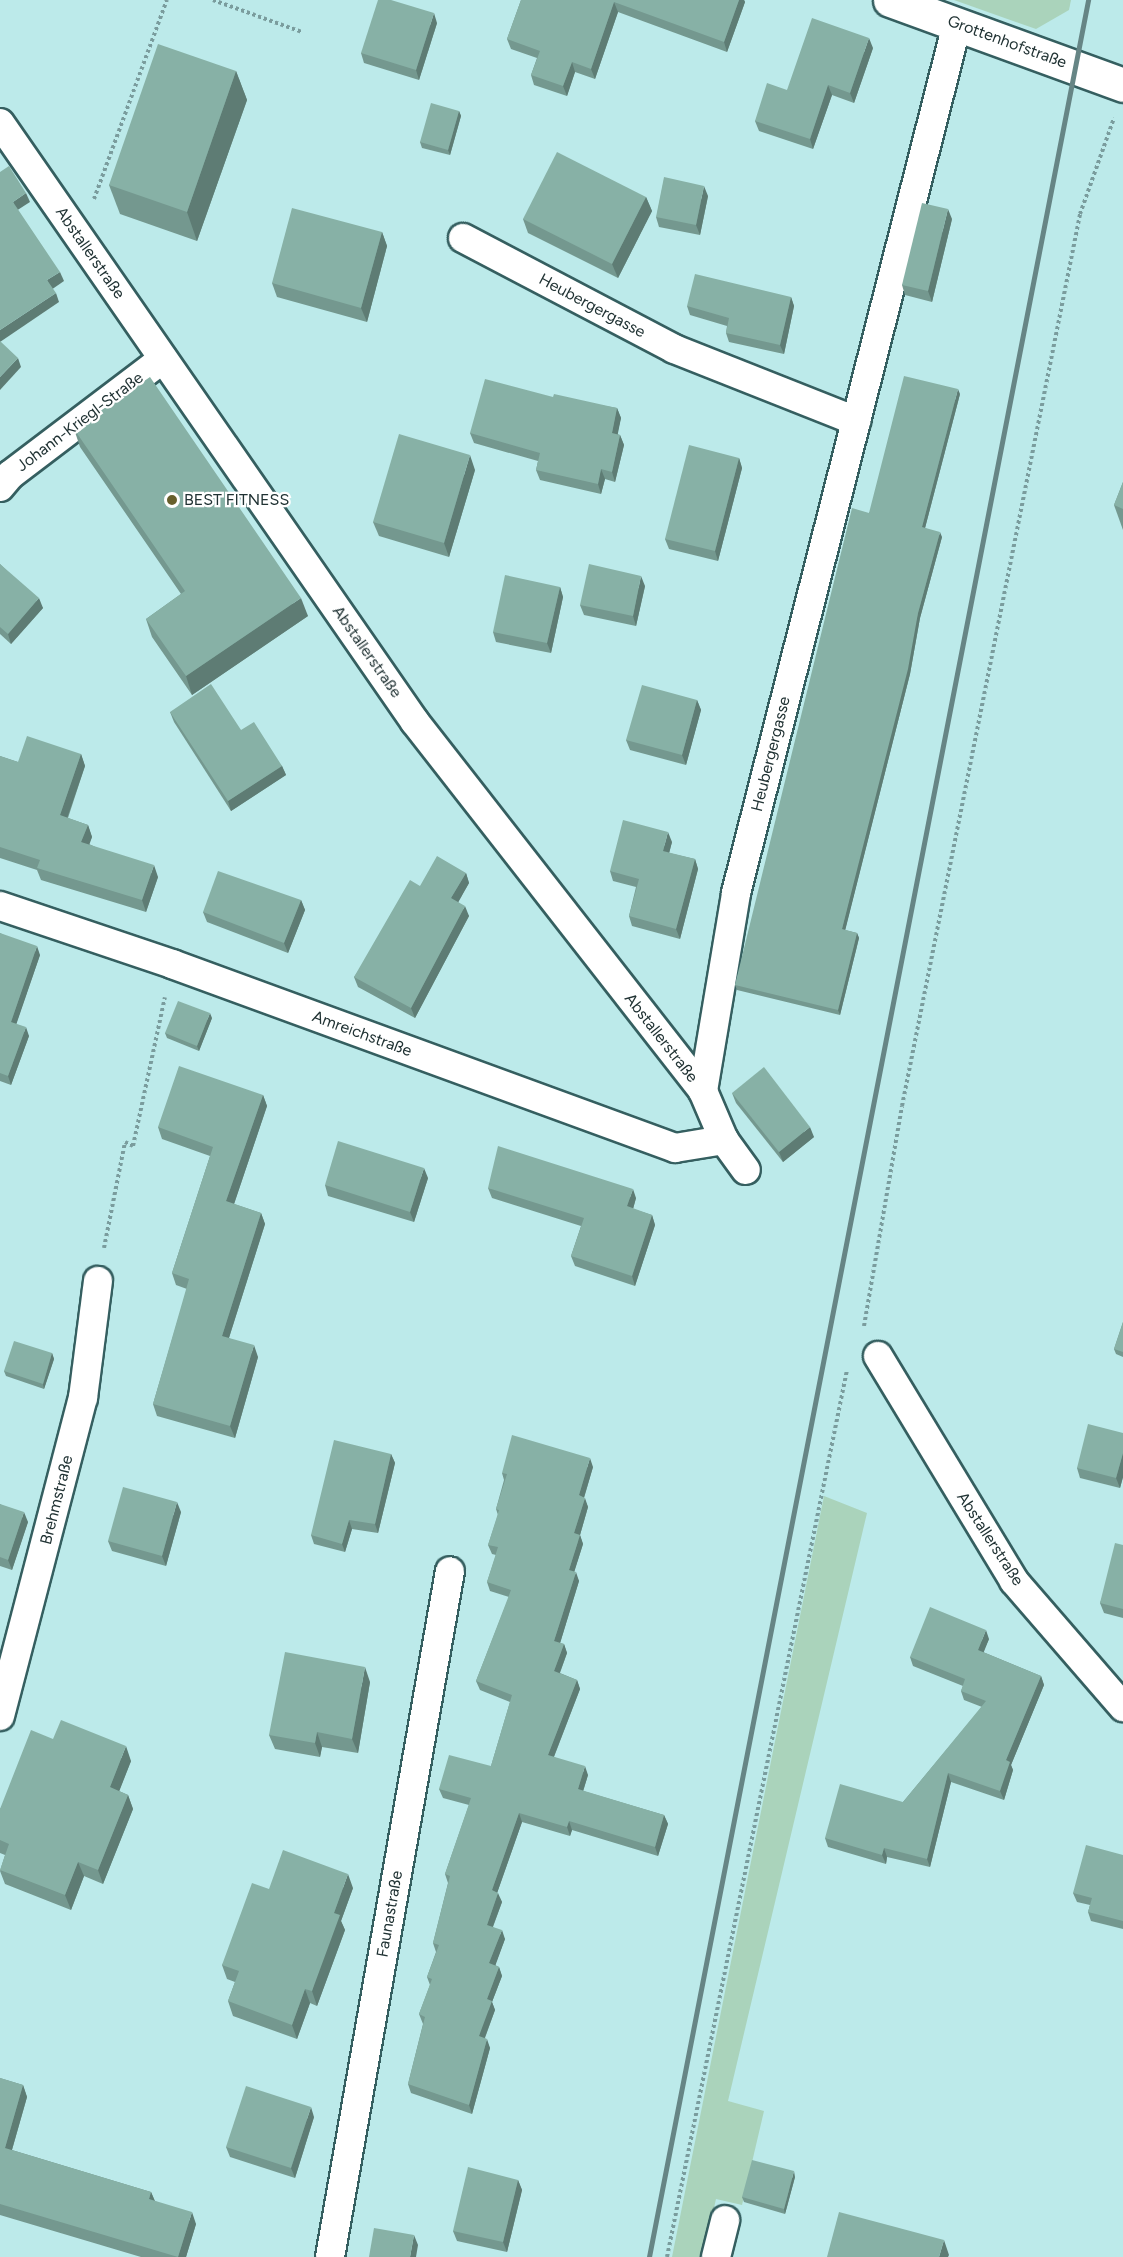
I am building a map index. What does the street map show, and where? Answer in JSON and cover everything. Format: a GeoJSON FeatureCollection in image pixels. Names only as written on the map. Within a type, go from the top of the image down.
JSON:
{"type":"FeatureCollection","features":[{"type":"Feature","properties":{"kind":"main road","name":"Grottenhofstraße"},"geometry":{"type":"LineString","coordinates":[[890,0],[957,24],[1120,97]]}},
{"type":"Feature","properties":{"kind":"street","name":"Heubergergasse"},"geometry":{"type":"LineString","coordinates":[[703,1091],[736,893],[957,24]]}},
{"type":"Feature","properties":{"kind":"street","name":"Abstallerstraße"},"geometry":{"type":"LineString","coordinates":[[0,123],[415,722],[703,1091],[724,1140],[746,1170]]}},
{"type":"Feature","properties":{"kind":"street","name":"Heubergergasse"},"geometry":{"type":"LineString","coordinates":[[463,238],[674,349],[856,421]]}},
{"type":"Feature","properties":{"kind":"street","name":"Johann-Kriegl-Straße"},"geometry":{"type":"LineString","coordinates":[[0,487],[10,475],[163,359]]}},
{"type":"Feature","properties":{"kind":"street","name":"Amreichstraße"},"geometry":{"type":"LineString","coordinates":[[0,906],[172,964],[675,1148],[724,1140]]}},
{"type":"Feature","properties":{"kind":"street","name":"Brehmstraße"},"geometry":{"type":"LineString","coordinates":[[0,1716],[83,1398],[98,1281]]}},
{"type":"Feature","properties":{"kind":"street","name":"Abstallerstraße"},"geometry":{"type":"LineString","coordinates":[[878,1356],[1014,1581],[1123,1707]]}},
{"type":"Feature","properties":{"kind":"street","name":"Faunastraße"},"geometry":{"type":"LineString","coordinates":[[330,2257],[450,1571]]}},
{"type":"Feature","properties":{"kind":"street"},"geometry":{"type":"LineString","coordinates":[[716,2257],[725,2220]]}},
{"type":"Feature","properties":{"kind":"path"},"geometry":{"type":"LineString","coordinates":[[70,225],[91,209],[167,0]]}},
{"type":"Feature","properties":{"kind":"path"},"geometry":{"type":"LineString","coordinates":[[213,0],[302,32]]}},
{"type":"Feature","properties":{"kind":"path"},"geometry":{"type":"LineString","coordinates":[[858,1334],[864,1327],[902,1106],[1080,214],[1120,97]]}},
{"type":"Feature","properties":{"kind":"path"},"geometry":{"type":"LineString","coordinates":[[98,1281],[124,1143],[133,1146],[172,964]]}},
{"type":"Feature","properties":{"kind":"path"},"geometry":{"type":"LineString","coordinates":[[864,1327],[878,1356]]}},
{"type":"Feature","properties":{"kind":"path"},"geometry":{"type":"LineString","coordinates":[[667,2257],[848,1365]]}},
{"type":"Feature","properties":{"kind":"green space"},"geometry":{"type":"Polygon","coordinates":[[[954,0],[1071,0],[1069,10],[1036,29],[954,0]]]}},
{"type":"Feature","properties":{"kind":"green space"},"geometry":{"type":"Polygon","coordinates":[[[824,1496],[867,1513],[728,2101],[764,2111],[742,2205],[716,2199],[703,2257],[672,2257],[824,1496]]]}},
{"type":"Feature","properties":{"kind":"building"},"geometry":{"type":"Polygon","coordinates":[[[378,0],[391,0],[434,13],[416,70],[361,53],[378,0]]]}},
{"type":"Feature","properties":{"kind":"building"},"geometry":{"type":"Polygon","coordinates":[[[521,0],[739,0],[724,42],[614,2],[591,69],[572,62],[563,86],[531,75],[540,51],[507,39],[521,0]]]}},
{"type":"Feature","properties":{"kind":"building"},"geometry":{"type":"Polygon","coordinates":[[[812,18],[869,38],[850,93],[828,85],[810,139],[755,121],[767,83],[787,90],[812,18]]]}},
{"type":"Feature","properties":{"kind":"building"},"geometry":{"type":"Polygon","coordinates":[[[158,44],[236,71],[187,212],[109,185],[158,44]]]}},
{"type":"Feature","properties":{"kind":"building"},"geometry":{"type":"Polygon","coordinates":[[[431,103],[459,111],[448,150],[420,142],[431,103]]]}},
{"type":"Feature","properties":{"kind":"building"},"geometry":{"type":"Polygon","coordinates":[[[557,152],[646,197],[612,264],[523,219],[557,152]]]}},
{"type":"Feature","properties":{"kind":"building"},"geometry":{"type":"Polygon","coordinates":[[[9,166],[26,193],[13,202],[60,272],[47,280],[56,293],[0,330],[0,172],[9,166]]]}},
{"type":"Feature","properties":{"kind":"building"},"geometry":{"type":"Polygon","coordinates":[[[664,177],[704,186],[696,225],[656,217],[664,177]]]}},
{"type":"Feature","properties":{"kind":"building"},"geometry":{"type":"Polygon","coordinates":[[[922,203],[948,209],[928,291],[902,285],[922,203]]]}},
{"type":"Feature","properties":{"kind":"building"},"geometry":{"type":"Polygon","coordinates":[[[292,208],[382,232],[361,308],[272,283],[292,208]]]}},
{"type":"Feature","properties":{"kind":"building"},"geometry":{"type":"Polygon","coordinates":[[[695,274],[791,297],[780,345],[726,333],[729,318],[687,306],[695,274]]]}},
{"type":"Feature","properties":{"kind":"building"},"geometry":{"type":"Polygon","coordinates":[[[0,341],[18,358],[0,377],[0,341]]]}},
{"type":"Feature","properties":{"kind":"building"},"geometry":{"type":"Polygon","coordinates":[[[904,376],[958,389],[922,527],[940,532],[918,613],[908,669],[842,929],[857,933],[838,1010],[735,985],[852,508],[869,513],[904,376]]]}},
{"type":"Feature","properties":{"kind":"building"},"geometry":{"type":"Polygon","coordinates":[[[150,377],[301,598],[186,676],[146,619],[185,591],[74,429],[150,377]]]}},
{"type":"Feature","properties":{"kind":"building"},"geometry":{"type":"Polygon","coordinates":[[[485,379],[553,397],[554,394],[617,408],[612,433],[620,435],[612,472],[601,469],[598,484],[536,470],[540,453],[470,433],[485,379]]]}},
{"type":"Feature","properties":{"kind":"building"},"geometry":{"type":"Polygon","coordinates":[[[399,434],[470,455],[444,543],[373,522],[399,434]]]}},
{"type":"Feature","properties":{"kind":"building"},"geometry":{"type":"Polygon","coordinates":[[[689,445],[739,458],[715,551],[665,539],[689,445]]]}},
{"type":"Feature","properties":{"kind":"building"},"geometry":{"type":"Polygon","coordinates":[[[1123,482],[1123,509],[1114,505],[1123,482]]]}},
{"type":"Feature","properties":{"kind":"building"},"geometry":{"type":"Polygon","coordinates":[[[0,564],[39,598],[8,634],[0,627],[0,564]]]}},
{"type":"Feature","properties":{"kind":"building"},"geometry":{"type":"Polygon","coordinates":[[[589,564],[641,576],[633,616],[580,605],[589,564]]]}},
{"type":"Feature","properties":{"kind":"building"},"geometry":{"type":"Polygon","coordinates":[[[505,575],[560,587],[547,643],[493,632],[505,575]]]}},
{"type":"Feature","properties":{"kind":"building"},"geometry":{"type":"Polygon","coordinates":[[[211,684],[241,730],[254,722],[282,766],[228,801],[170,712],[211,684]]]}},
{"type":"Feature","properties":{"kind":"building"},"geometry":{"type":"Polygon","coordinates":[[[642,685],[697,700],[682,755],[626,740],[642,685]]]}},
{"type":"Feature","properties":{"kind":"building"},"geometry":{"type":"Polygon","coordinates":[[[27,736],[81,754],[60,815],[88,825],[81,842],[154,865],[142,900],[37,868],[40,860],[0,847],[0,756],[18,762],[27,736]]]}},
{"type":"Feature","properties":{"kind":"building"},"geometry":{"type":"Polygon","coordinates":[[[623,820],[668,832],[663,851],[695,859],[676,929],[629,916],[639,879],[610,871],[623,820]]]}},
{"type":"Feature","properties":{"kind":"building"},"geometry":{"type":"Polygon","coordinates":[[[437,856],[466,873],[451,898],[465,906],[411,1008],[354,977],[410,880],[420,886],[437,856]]]}},
{"type":"Feature","properties":{"kind":"building"},"geometry":{"type":"Polygon","coordinates":[[[218,871],[301,900],[284,943],[203,912],[218,871]]]}},
{"type":"Feature","properties":{"kind":"building"},"geometry":{"type":"Polygon","coordinates":[[[0,933],[37,946],[11,1022],[26,1027],[8,1076],[0,1073],[0,933]]]}},
{"type":"Feature","properties":{"kind":"building"},"geometry":{"type":"Polygon","coordinates":[[[178,1001],[210,1013],[197,1046],[165,1033],[178,1001]]]}},
{"type":"Feature","properties":{"kind":"building"},"geometry":{"type":"Polygon","coordinates":[[[179,1066],[263,1095],[226,1201],[261,1213],[222,1336],[254,1345],[230,1426],[153,1404],[189,1279],[172,1273],[213,1147],[158,1127],[179,1066]]]}},
{"type":"Feature","properties":{"kind":"building"},"geometry":{"type":"Polygon","coordinates":[[[764,1067],[810,1127],[779,1152],[732,1093],[764,1067]]]}},
{"type":"Feature","properties":{"kind":"building"},"geometry":{"type":"Polygon","coordinates":[[[338,1141],[424,1168],[410,1212],[325,1185],[338,1141]]]}},
{"type":"Feature","properties":{"kind":"building"},"geometry":{"type":"Polygon","coordinates":[[[498,1146],[633,1189],[627,1206],[652,1215],[632,1276],[571,1256],[584,1218],[488,1188],[498,1146]]]}},
{"type":"Feature","properties":{"kind":"building"},"geometry":{"type":"Polygon","coordinates":[[[1123,1322],[1123,1352],[1114,1349],[1123,1322]]]}},
{"type":"Feature","properties":{"kind":"building"},"geometry":{"type":"Polygon","coordinates":[[[14,1341],[52,1353],[43,1384],[4,1371],[14,1341]]]}},
{"type":"Feature","properties":{"kind":"building"},"geometry":{"type":"Polygon","coordinates":[[[1088,1424],[1123,1433],[1123,1453],[1116,1478],[1077,1468],[1088,1424]]]}},
{"type":"Feature","properties":{"kind":"building"},"geometry":{"type":"Polygon","coordinates":[[[512,1435],[590,1458],[579,1495],[585,1498],[574,1533],[580,1535],[569,1570],[576,1572],[554,1641],[564,1644],[554,1671],[577,1680],[548,1755],[585,1766],[578,1789],[664,1815],[655,1847],[569,1821],[567,1827],[519,1813],[492,1890],[498,1893],[487,1925],[502,1930],[489,1963],[499,1967],[487,1999],[492,2001],[479,2036],[487,2039],[469,2105],[408,2084],[425,2017],[419,2014],[432,1979],[427,1977],[439,1945],[433,1943],[450,1876],[445,1874],[471,1798],[439,1789],[449,1755],[491,1766],[512,1695],[476,1681],[511,1590],[487,1582],[498,1547],[488,1545],[507,1474],[502,1473],[512,1435]]]}},
{"type":"Feature","properties":{"kind":"building"},"geometry":{"type":"Polygon","coordinates":[[[334,1440],[391,1454],[375,1524],[349,1520],[342,1544],[311,1535],[334,1440]]]}},
{"type":"Feature","properties":{"kind":"building"},"geometry":{"type":"Polygon","coordinates":[[[123,1487],[177,1502],[162,1556],[108,1541],[123,1487]]]}},
{"type":"Feature","properties":{"kind":"building"},"geometry":{"type":"Polygon","coordinates":[[[0,1504],[24,1512],[8,1560],[0,1557],[0,1504]]]}},
{"type":"Feature","properties":{"kind":"building"},"geometry":{"type":"Polygon","coordinates":[[[1115,1543],[1123,1545],[1123,1609],[1100,1603],[1115,1543]]]}},
{"type":"Feature","properties":{"kind":"building"},"geometry":{"type":"Polygon","coordinates":[[[930,1607],[986,1630],[978,1650],[1041,1676],[1006,1760],[1010,1762],[1000,1791],[948,1773],[927,1859],[884,1848],[882,1855],[825,1838],[840,1784],[903,1802],[986,1701],[961,1691],[965,1679],[910,1657],[930,1607]]]}},
{"type":"Feature","properties":{"kind":"building"},"geometry":{"type":"Polygon","coordinates":[[[285,1652],[365,1667],[352,1739],[317,1732],[315,1743],[269,1735],[285,1652]]]}},
{"type":"Feature","properties":{"kind":"building"},"geometry":{"type":"Polygon","coordinates":[[[61,1720],[126,1746],[110,1787],[128,1795],[98,1870],[78,1862],[65,1895],[0,1870],[9,1844],[0,1840],[0,1809],[31,1730],[53,1739],[61,1720]]]}},
{"type":"Feature","properties":{"kind":"building"},"geometry":{"type":"Polygon","coordinates":[[[1086,1845],[1123,1855],[1123,1921],[1088,1912],[1092,1898],[1073,1893],[1086,1845]]]}},
{"type":"Feature","properties":{"kind":"building"},"geometry":{"type":"Polygon","coordinates":[[[283,1850],[348,1874],[334,1913],[340,1915],[312,1991],[305,1989],[292,2025],[228,2001],[239,1971],[222,1965],[252,1883],[269,1889],[283,1850]]]}},
{"type":"Feature","properties":{"kind":"building"},"geometry":{"type":"Polygon","coordinates":[[[0,2078],[23,2085],[5,2148],[151,2192],[149,2199],[192,2212],[178,2257],[0,2204],[0,2078]]]}},
{"type":"Feature","properties":{"kind":"building"},"geometry":{"type":"Polygon","coordinates":[[[246,2086],[311,2107],[291,2168],[226,2147],[246,2086]]]}},
{"type":"Feature","properties":{"kind":"building"},"geometry":{"type":"Polygon","coordinates":[[[752,2160],[794,2171],[784,2209],[742,2197],[752,2160]]]}},
{"type":"Feature","properties":{"kind":"building"},"geometry":{"type":"Polygon","coordinates":[[[468,2167],[518,2180],[503,2242],[453,2231],[468,2167]]]}},
{"type":"Feature","properties":{"kind":"building"},"geometry":{"type":"Polygon","coordinates":[[[839,2212],[944,2240],[939,2257],[827,2257],[839,2212]]]}},
{"type":"Feature","properties":{"kind":"building"},"geometry":{"type":"Polygon","coordinates":[[[374,2228],[414,2235],[410,2257],[369,2257],[374,2228]]]}},
{"type":"Feature","properties":{"kind":"railway"},"geometry":{"type":"LineString","coordinates":[[649,2257],[1088,0]]}},
{"type":"Feature","properties":{"kind":"place","name":"BEST FITNESS"},"geometry":{"type":"Point","coordinates":[172,500]}}]}
